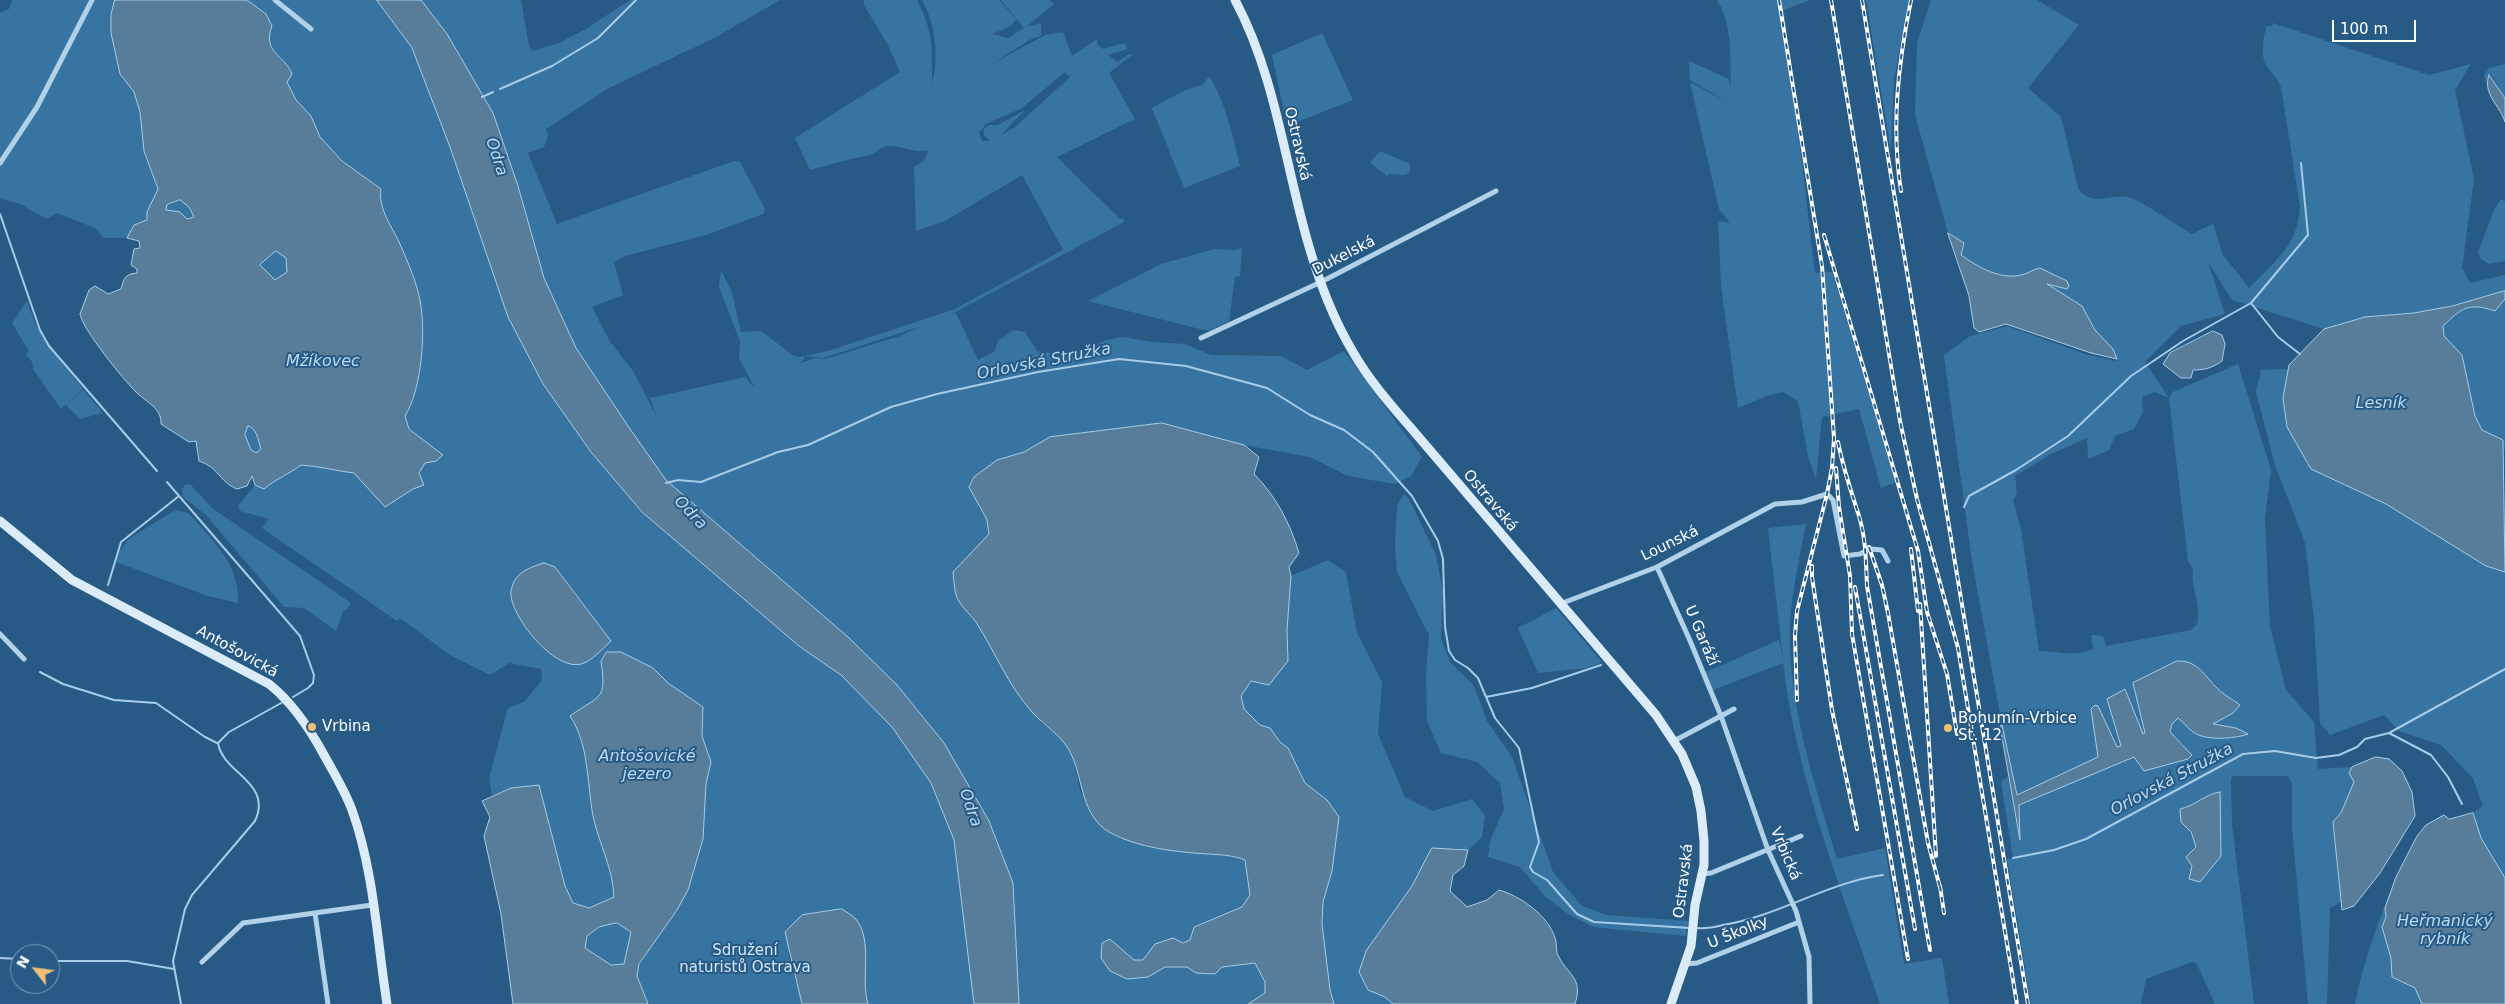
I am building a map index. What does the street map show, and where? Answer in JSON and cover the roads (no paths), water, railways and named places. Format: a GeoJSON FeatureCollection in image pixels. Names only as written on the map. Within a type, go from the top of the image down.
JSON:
{"type":"FeatureCollection","features":[{"type":"Feature","properties":{"kind":"main road","name":"Ostravská"},"geometry":{"type":"LineString","coordinates":[[1235,0],[1254,39],[1266,74],[1306,236],[1321,282],[1351,348],[1375,385],[1656,715],[1674,741],[1689,770],[1699,799],[1704,841],[1702,874],[1693,920],[1692,936],[1685,964],[1671,1004]]}},
{"type":"Feature","properties":{"kind":"main road","name":"Antošovická"},"geometry":{"type":"LineString","coordinates":[[0,521],[72,580],[226,659],[278,691],[294,708],[318,743],[347,797],[365,858],[387,1004]]}},
{"type":"Feature","properties":{"kind":"street"},"geometry":{"type":"LineString","coordinates":[[0,163],[37,107],[92,0]]}},
{"type":"Feature","properties":{"kind":"street"},"geometry":{"type":"LineString","coordinates":[[275,0],[311,29]]}},
{"type":"Feature","properties":{"kind":"street","name":"Dukelská"},"geometry":{"type":"LineString","coordinates":[[1201,338],[1321,282],[1496,191]]}},
{"type":"Feature","properties":{"kind":"street","name":"Lounská"},"geometry":{"type":"LineString","coordinates":[[1560,604],[1657,567],[1775,504],[1802,502],[1827,494],[1833,500],[1844,556],[1876,548],[1882,550],[1888,561]]}},
{"type":"Feature","properties":{"kind":"street","name":"U Garáží"},"geometry":{"type":"LineString","coordinates":[[1657,567],[1691,642],[1721,716]]}},
{"type":"Feature","properties":{"kind":"street"},"geometry":{"type":"LineString","coordinates":[[0,634],[24,658]]}},
{"type":"Feature","properties":{"kind":"street"},"geometry":{"type":"LineString","coordinates":[[1674,741],[1734,709]]}},
{"type":"Feature","properties":{"kind":"street","name":"Vrbická"},"geometry":{"type":"LineString","coordinates":[[1721,716],[1768,850],[1796,911],[1809,957],[1810,1004]]}},
{"type":"Feature","properties":{"kind":"street"},"geometry":{"type":"LineString","coordinates":[[1702,874],[1711,873],[1801,836]]}},
{"type":"Feature","properties":{"kind":"street"},"geometry":{"type":"LineString","coordinates":[[202,962],[243,923],[372,905]]}},
{"type":"Feature","properties":{"kind":"street"},"geometry":{"type":"LineString","coordinates":[[315,913],[328,1004]]}},
{"type":"Feature","properties":{"kind":"street","name":"U Školky"},"geometry":{"type":"LineString","coordinates":[[1685,964],[1697,963],[1799,922]]}},
{"type":"Feature","properties":{"kind":"water","name":"Mžíkovec"},"geometry":{"type":"Polygon","coordinates":[[[115,0],[247,0],[266,14],[272,26],[270,42],[272,48],[292,74],[287,82],[296,100],[311,116],[320,137],[342,161],[381,189],[383,210],[414,278],[422,313],[421,360],[419,376],[411,405],[405,416],[409,429],[443,455],[436,461],[425,463],[419,473],[424,485],[413,489],[385,507],[354,473],[301,465],[264,489],[255,485],[252,476],[247,486],[237,489],[226,482],[212,468],[199,461],[196,441],[189,442],[161,424],[161,418],[156,409],[130,386],[88,331],[80,314],[89,290],[95,286],[108,294],[121,289],[126,277],[137,273],[137,269],[131,265],[134,249],[140,248],[139,241],[127,238],[134,225],[147,220],[147,212],[158,189],[144,151],[140,112],[134,92],[120,74],[111,33],[111,15],[115,0]],[[180,200],[167,205],[166,210],[180,212],[187,219],[194,217],[189,207],[180,200]],[[276,251],[260,265],[275,280],[287,272],[286,258],[276,251]],[[248,426],[245,435],[251,450],[256,453],[261,449],[257,435],[251,427],[248,426]]]}},
{"type":"Feature","properties":{"kind":"water","name":"Odra"},"geometry":{"type":"Polygon","coordinates":[[[377,0],[421,0],[447,34],[493,113],[518,186],[544,278],[576,348],[666,480],[848,637],[897,685],[944,743],[989,821],[1013,883],[1019,1004],[974,1004],[954,840],[931,783],[892,727],[841,675],[799,646],[642,512],[591,452],[543,384],[508,317],[450,147],[412,48],[377,0]]]}},
{"type":"Feature","properties":{"kind":"water"},"geometry":{"type":"Polygon","coordinates":[[[2489,75],[2505,98],[2505,122],[2490,94],[2487,82],[2489,75]]]}},
{"type":"Feature","properties":{"kind":"water"},"geometry":{"type":"Polygon","coordinates":[[[1948,233],[1964,243],[1961,255],[1997,274],[2013,276],[2040,268],[2067,281],[2069,286],[2067,289],[2047,284],[2082,306],[2095,330],[2113,349],[2117,359],[2091,353],[2006,324],[1979,332],[1974,328],[1969,296],[1948,233]]]}},
{"type":"Feature","properties":{"kind":"water","name":"Lesník"},"geometry":{"type":"Polygon","coordinates":[[[2505,291],[2505,299],[2495,311],[2478,307],[2466,308],[2443,326],[2444,336],[2462,355],[2475,416],[2482,430],[2503,440],[2505,572],[2486,566],[2386,504],[2311,469],[2287,427],[2283,398],[2289,365],[2324,329],[2365,317],[2414,313],[2452,306],[2505,291]]]}},
{"type":"Feature","properties":{"kind":"water"},"geometry":{"type":"Polygon","coordinates":[[[2213,331],[2222,335],[2225,344],[2222,361],[2208,368],[2193,370],[2191,378],[2181,378],[2163,364],[2170,353],[2213,331]]]}},
{"type":"Feature","properties":{"kind":"water"},"geometry":{"type":"Polygon","coordinates":[[[1162,423],[1244,445],[1259,457],[1254,474],[1276,501],[1291,531],[1299,553],[1289,567],[1291,576],[1287,630],[1288,661],[1269,685],[1251,681],[1241,696],[1244,709],[1260,725],[1270,728],[1280,742],[1288,748],[1305,783],[1327,800],[1339,817],[1332,871],[1323,902],[1322,924],[1330,990],[1334,1004],[1248,1004],[1265,993],[1265,982],[1255,963],[1222,967],[1215,974],[1196,973],[1187,967],[1165,967],[1148,977],[1127,979],[1110,971],[1101,958],[1102,943],[1110,939],[1134,960],[1143,960],[1155,944],[1173,938],[1183,943],[1190,940],[1194,927],[1242,907],[1250,895],[1245,860],[1236,857],[1157,848],[1132,842],[1109,832],[1100,825],[1088,808],[1069,749],[1023,702],[976,622],[957,599],[953,572],[989,534],[987,520],[969,487],[974,477],[997,460],[1024,452],[1050,437],[1162,423]]]}},
{"type":"Feature","properties":{"kind":"water"},"geometry":{"type":"Polygon","coordinates":[[[544,563],[555,567],[611,641],[595,656],[584,663],[573,664],[561,661],[549,653],[527,630],[513,605],[511,592],[515,580],[524,571],[544,563]]]}},
{"type":"Feature","properties":{"kind":"water","name":"Antošovické jezero"},"geometry":{"type":"Polygon","coordinates":[[[607,652],[621,652],[653,668],[668,683],[703,707],[702,736],[711,762],[706,784],[703,839],[688,890],[677,910],[639,964],[637,976],[648,1004],[513,1004],[501,914],[484,836],[490,817],[482,801],[511,788],[539,785],[565,886],[573,903],[589,908],[614,897],[611,876],[593,816],[584,751],[581,739],[570,716],[595,700],[602,691],[603,674],[601,661],[607,652]],[[617,923],[599,927],[587,936],[585,948],[611,965],[624,964],[631,932],[617,923]]]}},
{"type":"Feature","properties":{"kind":"water"},"geometry":{"type":"Polygon","coordinates":[[[2177,661],[2184,661],[2194,665],[2221,692],[2240,705],[2233,713],[2213,724],[2236,728],[2248,734],[2228,738],[2205,737],[2193,732],[2178,718],[2172,724],[2170,732],[2192,755],[2188,759],[2144,771],[2134,757],[2019,805],[2020,840],[2000,726],[2002,725],[2017,795],[2098,757],[2091,709],[2095,705],[2098,706],[2117,747],[2121,746],[2107,699],[2125,689],[2143,734],[2145,733],[2133,683],[2177,661]]]}},
{"type":"Feature","properties":{"kind":"water"},"geometry":{"type":"Polygon","coordinates":[[[2376,757],[2389,759],[2402,771],[2412,792],[2415,816],[2380,873],[2354,906],[2342,910],[2333,822],[2341,813],[2354,782],[2349,773],[2352,767],[2376,757]]]}},
{"type":"Feature","properties":{"kind":"water"},"geometry":{"type":"Polygon","coordinates":[[[2220,792],[2221,856],[2200,882],[2189,879],[2192,866],[2186,857],[2196,847],[2191,832],[2181,822],[2180,809],[2220,792]]]}},
{"type":"Feature","properties":{"kind":"water","name":"Heřmanický rybník"},"geometry":{"type":"Polygon","coordinates":[[[2473,813],[2481,838],[2505,878],[2505,1004],[2422,1004],[2415,988],[2392,977],[2391,958],[2382,927],[2386,917],[2385,908],[2396,877],[2417,836],[2426,825],[2444,815],[2449,819],[2473,813]]]}},
{"type":"Feature","properties":{"kind":"water"},"geometry":{"type":"Polygon","coordinates":[[[1432,848],[1468,850],[1464,866],[1453,875],[1450,891],[1467,907],[1487,900],[1499,890],[1516,897],[1540,914],[1556,940],[1557,953],[1576,981],[1577,995],[1575,1004],[1393,1004],[1385,997],[1368,990],[1359,972],[1366,951],[1412,886],[1432,848]]]}},
{"type":"Feature","properties":{"kind":"water"},"geometry":{"type":"Polygon","coordinates":[[[842,909],[855,918],[861,927],[864,937],[865,983],[868,1004],[802,1004],[785,932],[802,915],[842,909]]]}},
{"type":"Feature","properties":{"kind":"waterway"},"geometry":{"type":"LineString","coordinates":[[500,89],[552,66],[598,38],[636,0]]}},
{"type":"Feature","properties":{"kind":"waterway"},"geometry":{"type":"LineString","coordinates":[[482,97],[493,92]]}},
{"type":"Feature","properties":{"kind":"waterway"},"geometry":{"type":"LineString","coordinates":[[2251,303],[2308,235],[2301,163]]}},
{"type":"Feature","properties":{"kind":"waterway"},"geometry":{"type":"LineString","coordinates":[[0,214],[40,330],[49,346],[157,471]]}},
{"type":"Feature","properties":{"kind":"waterway"},"geometry":{"type":"LineString","coordinates":[[1964,507],[1969,496],[2016,470],[2068,436],[2131,376],[2183,341],[2251,303],[2278,337],[2300,354]]}},
{"type":"Feature","properties":{"kind":"waterway","name":"Orlovská Stružka"},"geometry":{"type":"LineString","coordinates":[[666,483],[678,480],[701,482],[778,452],[808,445],[891,407],[937,394],[1038,372],[1119,359],[1186,366],[1267,388],[1310,415],[1344,430],[1373,452],[1412,496],[1438,541],[1443,559],[1445,627],[1449,651],[1455,660],[1468,668],[1478,678],[1495,718],[1519,748],[1539,842],[1530,867],[1533,872],[1547,880],[1577,914],[1594,922],[1690,928]]}},
{"type":"Feature","properties":{"kind":"waterway"},"geometry":{"type":"LineString","coordinates":[[167,482],[300,636],[314,675],[313,683],[293,697]]}},
{"type":"Feature","properties":{"kind":"waterway"},"geometry":{"type":"LineString","coordinates":[[108,585],[121,542],[179,496]]}},
{"type":"Feature","properties":{"kind":"waterway"},"geometry":{"type":"LineString","coordinates":[[1486,697],[1532,688],[1601,665]]}},
{"type":"Feature","properties":{"kind":"waterway","name":"Orlovská Stružka"},"geometry":{"type":"LineString","coordinates":[[2013,858],[2054,850],[2086,839],[2243,754],[2275,751],[2316,758],[2339,755],[2357,747],[2365,739],[2389,733],[2505,669]]}},
{"type":"Feature","properties":{"kind":"waterway"},"geometry":{"type":"LineString","coordinates":[[40,672],[63,684],[114,700],[156,703],[205,737],[217,743]]}},
{"type":"Feature","properties":{"kind":"waterway"},"geometry":{"type":"LineString","coordinates":[[181,1004],[173,961],[185,909],[192,895],[255,821],[259,808],[258,797],[253,787],[228,763],[218,743],[229,732],[283,702]]}},
{"type":"Feature","properties":{"kind":"waterway"},"geometry":{"type":"LineString","coordinates":[[2389,733],[2431,755],[2448,777],[2462,804]]}},
{"type":"Feature","properties":{"kind":"waterway","name":"Orlovská Stružka"},"geometry":{"type":"LineString","coordinates":[[1697,928],[1710,928],[1744,921],[1843,884],[1883,875]]}},
{"type":"Feature","properties":{"kind":"waterway"},"geometry":{"type":"LineString","coordinates":[[0,958],[10,958]]}},
{"type":"Feature","properties":{"kind":"waterway"},"geometry":{"type":"LineString","coordinates":[[60,961],[127,961],[174,969]]}},
{"type":"Feature","properties":{"kind":"railway"},"geometry":{"type":"LineString","coordinates":[[1779,0],[1822,266],[1834,438],[1832,468],[1827,494],[1797,611],[1795,636],[1797,700]]}},
{"type":"Feature","properties":{"kind":"railway"},"geometry":{"type":"LineString","coordinates":[[1831,0],[1900,421],[1917,499],[1958,648],[2017,1004]]}},
{"type":"Feature","properties":{"kind":"railway"},"geometry":{"type":"LineString","coordinates":[[1862,0],[2028,1004]]}},
{"type":"Feature","properties":{"kind":"railway"},"geometry":{"type":"LineString","coordinates":[[1901,191],[1898,167],[1897,95],[1899,71],[1911,0]]}},
{"type":"Feature","properties":{"kind":"railway"},"geometry":{"type":"LineString","coordinates":[[1824,235],[1918,551],[1927,612],[1947,674],[1957,734]]}},
{"type":"Feature","properties":{"kind":"railway"},"geometry":{"type":"LineString","coordinates":[[1838,442],[1863,533],[1867,586],[1930,950]]}},
{"type":"Feature","properties":{"kind":"railway"},"geometry":{"type":"LineString","coordinates":[[1836,468],[1839,507],[1850,576],[1852,634],[1908,959]]}},
{"type":"Feature","properties":{"kind":"railway"},"geometry":{"type":"LineString","coordinates":[[1869,547],[1882,585],[1888,613],[1928,843],[1941,891]]}},
{"type":"Feature","properties":{"kind":"railway"},"geometry":{"type":"LineString","coordinates":[[1911,549],[1918,611]]}},
{"type":"Feature","properties":{"kind":"railway"},"geometry":{"type":"LineString","coordinates":[[1812,566],[1812,577],[1832,710],[1857,829]]}},
{"type":"Feature","properties":{"kind":"railway"},"geometry":{"type":"LineString","coordinates":[[1855,587],[1915,929]]}},
{"type":"Feature","properties":{"kind":"railway"},"geometry":{"type":"LineString","coordinates":[[1920,604],[1936,856]]}},
{"type":"Feature","properties":{"kind":"railway"},"geometry":{"type":"LineString","coordinates":[[1940,886],[1944,913]]}},
{"type":"Feature","properties":{"kind":"place","name":"Vrbina"},"geometry":{"type":"Point","coordinates":[312,727]}},
{"type":"Feature","properties":{"kind":"place","name":"Bohumín-Vrbice St. 12"},"geometry":{"type":"Point","coordinates":[1948,728]}},
{"type":"Feature","properties":{"kind":"park label","name":"Sdružení naturistů Ostrava"},"geometry":{"type":"Point","coordinates":[745,960]}}]}
